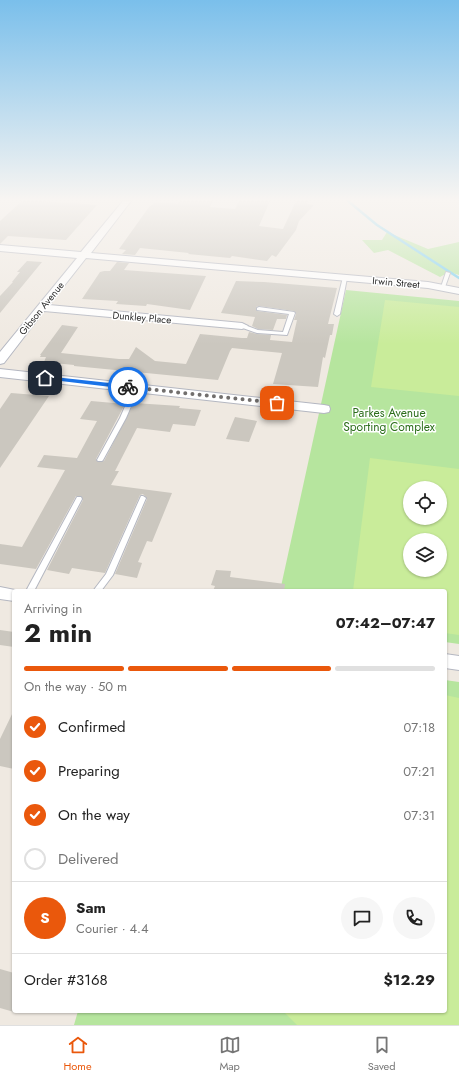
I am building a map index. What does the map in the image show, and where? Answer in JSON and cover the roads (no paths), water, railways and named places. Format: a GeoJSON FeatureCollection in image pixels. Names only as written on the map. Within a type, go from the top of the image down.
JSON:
{"type":"FeatureCollection","features":[{"type":"Feature","properties":{"kind":"street","name":"Irwin Street"},"geometry":{"type":"LineString","coordinates":[[9,249],[443,287],[457,291]]}},
{"type":"Feature","properties":{"kind":"street","name":"Gibson Avenue"},"geometry":{"type":"LineString","coordinates":[[0,360],[90,249]]}},
{"type":"Feature","properties":{"kind":"street","name":"Dunkley Place"},"geometry":{"type":"LineString","coordinates":[[42,308],[242,326]]}},
{"type":"Feature","properties":{"kind":"street"},"geometry":{"type":"LineString","coordinates":[[0,373],[324,408]]}},
{"type":"Feature","properties":{"kind":"street"},"geometry":{"type":"LineString","coordinates":[[0,593],[12,595]]}},
{"type":"Feature","properties":{"kind":"street"},"geometry":{"type":"LineString","coordinates":[[447,661],[459,663]]}},
{"type":"Feature","properties":{"kind":"lane"},"geometry":{"type":"LineString","coordinates":[[443,287],[448,273]]}},
{"type":"Feature","properties":{"kind":"lane"},"geometry":{"type":"LineString","coordinates":[[337,314],[345,278]]}},
{"type":"Feature","properties":{"kind":"lane"},"geometry":{"type":"LineString","coordinates":[[242,326],[257,331],[285,334],[292,312],[259,309]]}},
{"type":"Feature","properties":{"kind":"lane"},"geometry":{"type":"LineString","coordinates":[[100,460],[123,418],[136,388]]}},
{"type":"Feature","properties":{"kind":"lane"},"geometry":{"type":"LineString","coordinates":[[98,589],[109,575],[143,498]]}},
{"type":"Feature","properties":{"kind":"lane"},"geometry":{"type":"LineString","coordinates":[[31,589],[79,499]]}},
{"type":"Feature","properties":{"kind":"waterway"},"geometry":{"type":"LineString","coordinates":[[414,249],[459,278]]}},
{"type":"Feature","properties":{"kind":"park label","name":"Parkes Avenue Sporting Complex"},"geometry":{"type":"Point","coordinates":[389,420]}}]}
